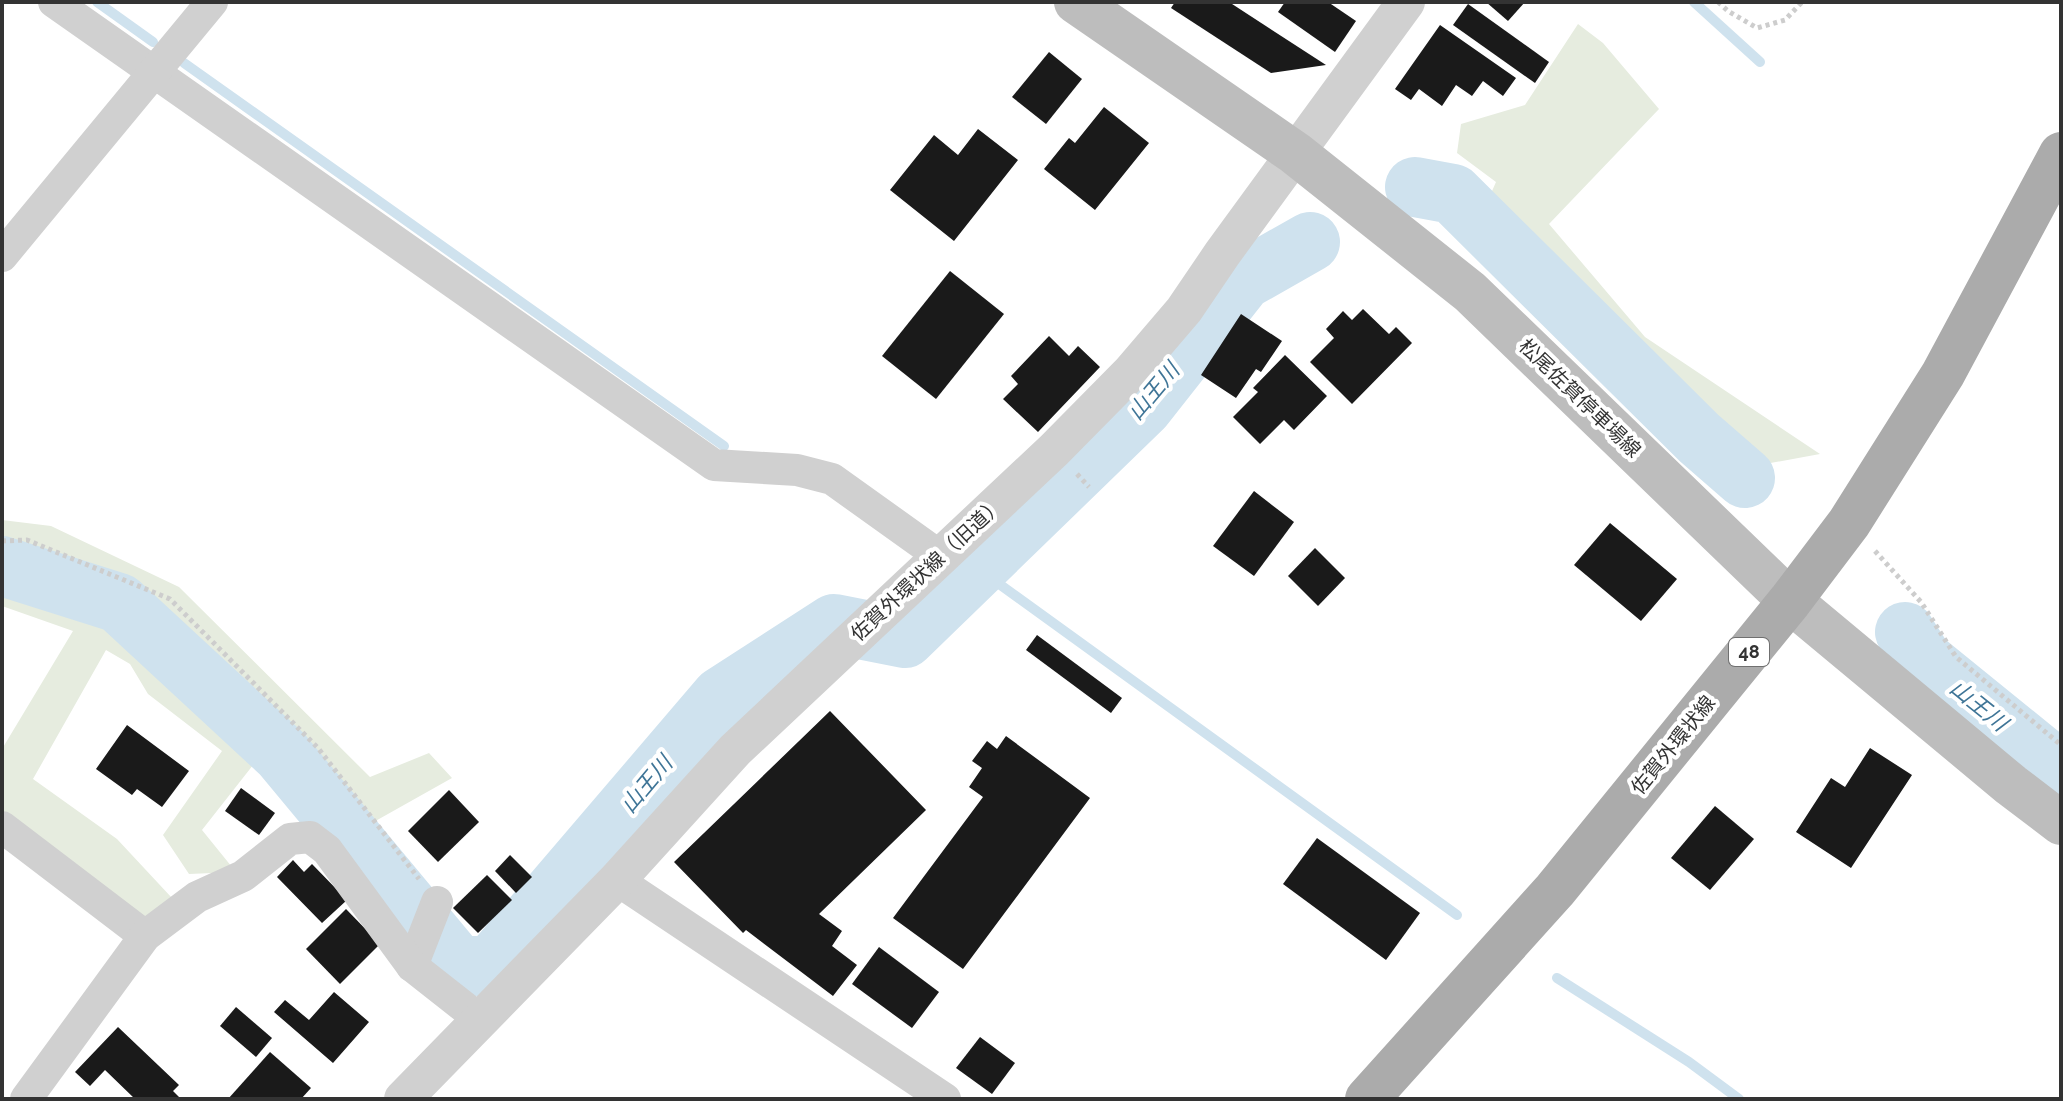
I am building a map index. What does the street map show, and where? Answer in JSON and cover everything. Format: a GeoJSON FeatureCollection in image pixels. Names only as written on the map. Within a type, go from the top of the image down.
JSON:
{"type":"FeatureCollection","features":[{"type":"Feature","properties":{"kind":"main road","name":"松尾佐賀停車場線"},"geometry":{"type":"LineString","coordinates":[[1076,2],[1295,153],[1470,292],[1790,601],[2061,823]]}},
{"type":"Feature","properties":{"kind":"main road","name":"佐賀外環状線"},"geometry":{"type":"LineString","coordinates":[[1367,1099],[1555,890],[1790,601],[1849,523],[1943,374],[2061,154]]}},
{"type":"Feature","properties":{"kind":"street"},"geometry":{"type":"LineString","coordinates":[[54,2],[714,465],[797,470],[832,479],[941,557]]}},
{"type":"Feature","properties":{"kind":"street"},"geometry":{"type":"LineString","coordinates":[[2,256],[212,2]]}},
{"type":"Feature","properties":{"kind":"street","name":"佐賀外環状線（旧道）"},"geometry":{"type":"LineString","coordinates":[[403,1099],[617,880],[735,750],[941,557],[1131,372],[1184,310],[1406,2]]}},
{"type":"Feature","properties":{"kind":"street"},"geometry":{"type":"LineString","coordinates":[[2,827],[145,936]]}},
{"type":"Feature","properties":{"kind":"street"},"geometry":{"type":"LineString","coordinates":[[26,1099],[145,936],[197,897],[243,876],[290,839],[310,837],[327,850],[412,966],[482,1021]]}},
{"type":"Feature","properties":{"kind":"street"},"geometry":{"type":"LineString","coordinates":[[617,880],[945,1099]]}},
{"type":"Feature","properties":{"kind":"street"},"geometry":{"type":"LineString","coordinates":[[412,966],[437,902]]}},
{"type":"Feature","properties":{"kind":"path"},"geometry":{"type":"LineString","coordinates":[[1718,2],[1757,28],[1785,20],[1802,2]]}},
{"type":"Feature","properties":{"kind":"path"},"geometry":{"type":"LineString","coordinates":[[1849,523],[1921,602],[1956,657],[2061,745]]}},
{"type":"Feature","properties":{"kind":"path"},"geometry":{"type":"LineString","coordinates":[[2,541],[27,540],[170,599],[318,748],[437,902]]}},
{"type":"Feature","properties":{"kind":"shaded area"},"geometry":{"type":"Polygon","coordinates":[[[1578,24],[1603,43],[1659,109],[1549,224],[1645,337],[1820,454],[1765,464],[1651,373],[1485,207],[1496,182],[1457,153],[1461,124],[1525,105],[1578,24]]]}},
{"type":"Feature","properties":{"kind":"shaded area"},"geometry":{"type":"Polygon","coordinates":[[[2,520],[51,526],[179,587],[370,777],[429,753],[452,778],[363,828],[203,646],[136,600],[13,551],[2,551],[2,520]]]}},
{"type":"Feature","properties":{"kind":"shaded area"},"geometry":{"type":"Polygon","coordinates":[[[2,579],[113,616],[164,661],[257,760],[202,830],[236,872],[189,874],[163,835],[222,751],[148,694],[130,664],[106,650],[33,779],[117,839],[172,898],[144,921],[2,810],[2,749],[73,631],[2,606],[2,579]]]}},
{"type":"Feature","properties":{"kind":"building"},"geometry":{"type":"Polygon","coordinates":[[[1175,2],[1229,2],[1326,65],[1271,73],[1171,8],[1175,2]]]}},
{"type":"Feature","properties":{"kind":"building"},"geometry":{"type":"Polygon","coordinates":[[[1285,2],[1328,2],[1356,21],[1335,52],[1278,12],[1285,2]]]}},
{"type":"Feature","properties":{"kind":"building"},"geometry":{"type":"Polygon","coordinates":[[[1486,2],[1525,2],[1508,21],[1486,2]]]}},
{"type":"Feature","properties":{"kind":"building"},"geometry":{"type":"Polygon","coordinates":[[[1468,4],[1549,62],[1535,83],[1453,25],[1468,4]]]}},
{"type":"Feature","properties":{"kind":"building"},"geometry":{"type":"Polygon","coordinates":[[[1440,25],[1516,78],[1503,96],[1483,81],[1472,96],[1456,85],[1442,106],[1419,89],[1411,100],[1395,89],[1440,25]]]}},
{"type":"Feature","properties":{"kind":"building"},"geometry":{"type":"Polygon","coordinates":[[[1049,52],[1082,79],[1046,124],[1012,97],[1049,52]]]}},
{"type":"Feature","properties":{"kind":"building"},"geometry":{"type":"Polygon","coordinates":[[[1104,107],[1149,143],[1095,210],[1044,169],[1069,138],[1075,143],[1104,107]]]}},
{"type":"Feature","properties":{"kind":"building"},"geometry":{"type":"Polygon","coordinates":[[[978,129],[1018,160],[954,241],[890,190],[934,135],[958,155],[978,129]]]}},
{"type":"Feature","properties":{"kind":"building"},"geometry":{"type":"Polygon","coordinates":[[[950,271],[1004,314],[936,399],[882,356],[950,271]]]}},
{"type":"Feature","properties":{"kind":"building"},"geometry":{"type":"Polygon","coordinates":[[[1363,309],[1389,334],[1396,327],[1412,343],[1352,404],[1310,362],[1334,338],[1326,329],[1343,311],[1352,320],[1363,309]]]}},
{"type":"Feature","properties":{"kind":"building"},"geometry":{"type":"Polygon","coordinates":[[[1241,314],[1282,341],[1261,372],[1256,369],[1236,398],[1201,375],[1241,314]]]}},
{"type":"Feature","properties":{"kind":"building"},"geometry":{"type":"Polygon","coordinates":[[[1049,336],[1069,356],[1078,346],[1100,367],[1038,432],[1003,399],[1018,384],[1011,376],[1049,336]]]}},
{"type":"Feature","properties":{"kind":"building"},"geometry":{"type":"Polygon","coordinates":[[[1285,355],[1327,396],[1294,430],[1284,420],[1260,444],[1233,417],[1258,392],[1253,388],[1285,355]]]}},
{"type":"Feature","properties":{"kind":"building"},"geometry":{"type":"Polygon","coordinates":[[[1254,491],[1294,522],[1254,576],[1213,546],[1254,491]]]}},
{"type":"Feature","properties":{"kind":"building"},"geometry":{"type":"Polygon","coordinates":[[[1610,523],[1677,579],[1641,621],[1574,565],[1610,523]]]}},
{"type":"Feature","properties":{"kind":"building"},"geometry":{"type":"Polygon","coordinates":[[[1315,548],[1345,578],[1318,606],[1288,576],[1315,548]]]}},
{"type":"Feature","properties":{"kind":"building"},"geometry":{"type":"Polygon","coordinates":[[[1037,635],[1122,698],[1111,713],[1026,650],[1037,635]]]}},
{"type":"Feature","properties":{"kind":"building"},"geometry":{"type":"Polygon","coordinates":[[[830,711],[926,810],[819,914],[842,931],[832,946],[857,965],[833,996],[746,930],[743,933],[674,862],[830,711]]]}},
{"type":"Feature","properties":{"kind":"building"},"geometry":{"type":"Polygon","coordinates":[[[127,725],[189,771],[162,807],[137,789],[132,795],[96,769],[127,725]]]}},
{"type":"Feature","properties":{"kind":"building"},"geometry":{"type":"Polygon","coordinates":[[[1006,736],[1090,798],[963,969],[893,918],[983,797],[969,787],[982,768],[972,761],[987,741],[997,749],[1006,736]]]}},
{"type":"Feature","properties":{"kind":"building"},"geometry":{"type":"Polygon","coordinates":[[[1870,748],[1912,775],[1851,868],[1796,832],[1831,778],[1845,787],[1870,748]]]}},
{"type":"Feature","properties":{"kind":"building"},"geometry":{"type":"Polygon","coordinates":[[[241,788],[275,813],[259,835],[225,811],[241,788]]]}},
{"type":"Feature","properties":{"kind":"building"},"geometry":{"type":"Polygon","coordinates":[[[449,790],[479,822],[438,862],[408,831],[449,790]]]}},
{"type":"Feature","properties":{"kind":"building"},"geometry":{"type":"Polygon","coordinates":[[[1715,806],[1754,839],[1710,890],[1671,858],[1715,806]]]}},
{"type":"Feature","properties":{"kind":"building"},"geometry":{"type":"Polygon","coordinates":[[[1317,838],[1420,913],[1386,960],[1283,884],[1317,838]]]}},
{"type":"Feature","properties":{"kind":"building"},"geometry":{"type":"Polygon","coordinates":[[[510,855],[532,877],[516,893],[495,871],[510,855]]]}},
{"type":"Feature","properties":{"kind":"building"},"geometry":{"type":"Polygon","coordinates":[[[293,860],[304,872],[312,864],[347,900],[322,923],[277,877],[293,860]]]}},
{"type":"Feature","properties":{"kind":"building"},"geometry":{"type":"Polygon","coordinates":[[[487,875],[512,900],[478,933],[453,908],[487,875]]]}},
{"type":"Feature","properties":{"kind":"building"},"geometry":{"type":"Polygon","coordinates":[[[346,909],[380,944],[340,984],[306,949],[346,909]]]}},
{"type":"Feature","properties":{"kind":"building"},"geometry":{"type":"Polygon","coordinates":[[[879,947],[939,992],[912,1028],[852,984],[879,947]]]}},
{"type":"Feature","properties":{"kind":"building"},"geometry":{"type":"Polygon","coordinates":[[[334,992],[369,1022],[333,1063],[274,1012],[285,1000],[309,1020],[334,992]]]}},
{"type":"Feature","properties":{"kind":"building"},"geometry":{"type":"Polygon","coordinates":[[[236,1007],[272,1038],[256,1057],[220,1026],[236,1007]]]}},
{"type":"Feature","properties":{"kind":"building"},"geometry":{"type":"Polygon","coordinates":[[[118,1027],[179,1085],[173,1091],[181,1099],[135,1099],[105,1070],[90,1086],[75,1072],[118,1027]]]}},
{"type":"Feature","properties":{"kind":"building"},"geometry":{"type":"Polygon","coordinates":[[[980,1037],[1015,1063],[992,1094],[956,1068],[980,1037]]]}},
{"type":"Feature","properties":{"kind":"building"},"geometry":{"type":"Polygon","coordinates":[[[270,1052],[311,1088],[301,1099],[228,1099],[270,1052]]]}},
{"type":"Feature","properties":{"kind":"waterway"},"geometry":{"type":"LineString","coordinates":[[97,2],[153,42]]}},
{"type":"Feature","properties":{"kind":"waterway"},"geometry":{"type":"LineString","coordinates":[[1694,2],[1760,62]]}},
{"type":"Feature","properties":{"kind":"waterway"},"geometry":{"type":"LineString","coordinates":[[184,63],[724,446]]}},
{"type":"Feature","properties":{"kind":"waterway","name":"山王川"},"geometry":{"type":"LineString","coordinates":[[1415,187],[1453,194],[1699,438],[1745,478]]}},
{"type":"Feature","properties":{"kind":"waterway","name":"山王川"},"geometry":{"type":"LineString","coordinates":[[2,566],[119,603],[282,754],[459,967],[492,965],[721,697],[834,624],[905,638],[1143,407],[1243,280],[1310,242]]}},
{"type":"Feature","properties":{"kind":"waterway"},"geometry":{"type":"LineString","coordinates":[[977,568],[1457,915]]}},
{"type":"Feature","properties":{"kind":"waterway","name":"山王川"},"geometry":{"type":"LineString","coordinates":[[1905,632],[1923,660],[2061,772]]}},
{"type":"Feature","properties":{"kind":"waterway"},"geometry":{"type":"LineString","coordinates":[[1557,978],[1689,1062],[1739,1099]]}}]}
